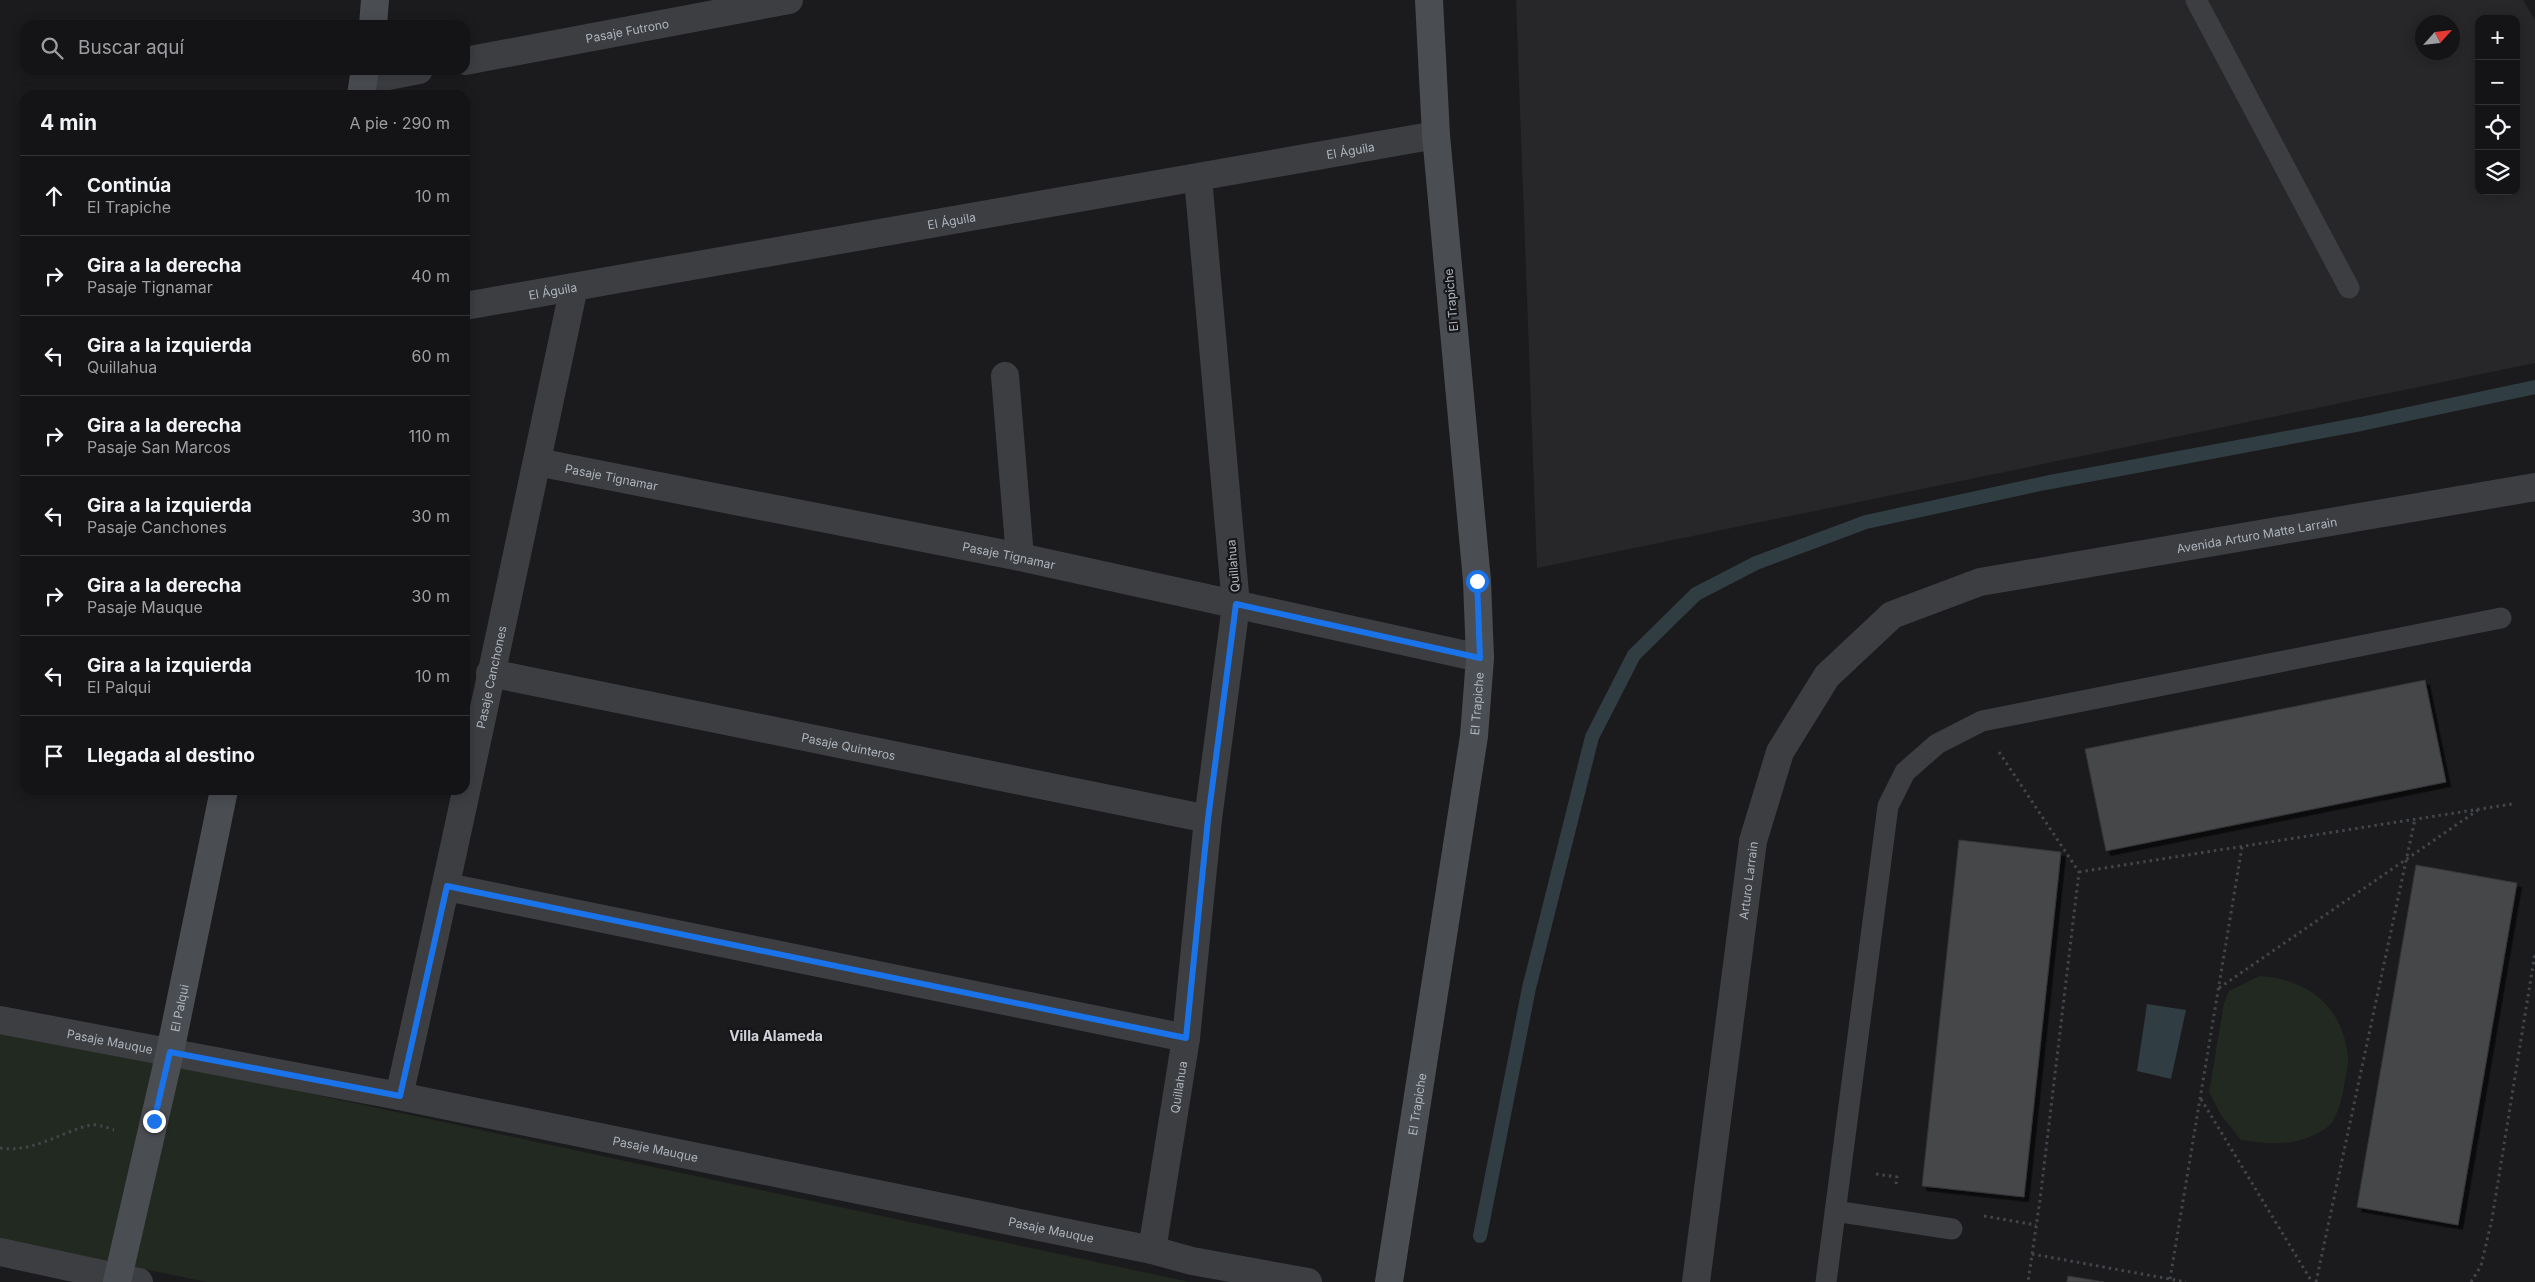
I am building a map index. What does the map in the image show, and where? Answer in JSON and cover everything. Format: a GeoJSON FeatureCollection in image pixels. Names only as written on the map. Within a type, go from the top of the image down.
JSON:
{"type":"FeatureCollection","features":[{"type":"Feature","properties":{"kind":"street"},"geometry":{"type":"LineString","coordinates":[[374,20],[376,0]]}},
{"type":"Feature","properties":{"kind":"street","name":"Pasaje Futrono"},"geometry":{"type":"LineString","coordinates":[[470,60],[789,0]]}},
{"type":"Feature","properties":{"kind":"street","name":"El Trapiche"},"geometry":{"type":"LineString","coordinates":[[1389,1282],[1474,736],[1480,658],[1477,581],[1436,135],[1429,0]]}},
{"type":"Feature","properties":{"kind":"street"},"geometry":{"type":"LineString","coordinates":[[363,82],[396,75]]}},
{"type":"Feature","properties":{"kind":"street","name":"El Águila"},"geometry":{"type":"LineString","coordinates":[[470,305],[1436,135]]}},
{"type":"Feature","properties":{"kind":"street","name":"Quillahua"},"geometry":{"type":"LineString","coordinates":[[1152,1250],[1186,1038],[1208,819],[1236,604],[1198,178]]}},
{"type":"Feature","properties":{"kind":"street","name":"Pasaje Canchones"},"geometry":{"type":"LineString","coordinates":[[470,772],[574,287]]}},
{"type":"Feature","properties":{"kind":"street"},"geometry":{"type":"LineString","coordinates":[[1005,376],[1020,557]]}},
{"type":"Feature","properties":{"kind":"street","name":"Pasaje Tignamar"},"geometry":{"type":"LineString","coordinates":[[537,462],[1020,557],[1480,658]]}},
{"type":"Feature","properties":{"kind":"street","name":"Avenida Arturo Matte Larrain"},"geometry":{"type":"LineString","coordinates":[[1980,582],[2535,487]]}},
{"type":"Feature","properties":{"kind":"street","name":"Arturo Larrain"},"geometry":{"type":"LineString","coordinates":[[1696,1282],[1753,841],[1780,752],[1827,676],[1892,615],[1980,582]]}},
{"type":"Feature","properties":{"kind":"street","name":"Pasaje Quinteros"},"geometry":{"type":"LineString","coordinates":[[490,673],[1208,819]]}},
{"type":"Feature","properties":{"kind":"street","name":"El Palqui"},"geometry":{"type":"LineString","coordinates":[[124,1281],[150,1139],[170,1052],[223,795]]}},
{"type":"Feature","properties":{"kind":"street","name":"Pasaje Canchones"},"geometry":{"type":"LineString","coordinates":[[400,1096],[465,795]]}},
{"type":"Feature","properties":{"kind":"street"},"geometry":{"type":"LineString","coordinates":[[447,886],[1186,1038]]}},
{"type":"Feature","properties":{"kind":"street","name":"Pasaje Mauque"},"geometry":{"type":"LineString","coordinates":[[0,1020],[400,1096],[1152,1250],[1192,1261],[1308,1282]]}},
{"type":"Feature","properties":{"kind":"street"},"geometry":{"type":"LineString","coordinates":[[0,1252],[124,1281]]}},
{"type":"Feature","properties":{"kind":"lane"},"geometry":{"type":"LineString","coordinates":[[2196,0],[2349,288]]}},
{"type":"Feature","properties":{"kind":"lane"},"geometry":{"type":"LineString","coordinates":[[1826,1282],[1888,806],[1905,772],[1937,744],[1982,721],[2501,618]]}},
{"type":"Feature","properties":{"kind":"lane"},"geometry":{"type":"LineString","coordinates":[[1835,1211],[1952,1229]]}},
{"type":"Feature","properties":{"kind":"path"},"geometry":{"type":"LineString","coordinates":[[1982,721],[2008,768],[2078,872],[2028,1282]]}},
{"type":"Feature","properties":{"kind":"path"},"geometry":{"type":"LineString","coordinates":[[2078,872],[2512,804]]}},
{"type":"Feature","properties":{"kind":"path"},"geometry":{"type":"LineString","coordinates":[[2219,988],[2479,809]]}},
{"type":"Feature","properties":{"kind":"path"},"geometry":{"type":"LineString","coordinates":[[2316,1282],[2415,820]]}},
{"type":"Feature","properties":{"kind":"path"},"geometry":{"type":"LineString","coordinates":[[2170,1279],[2242,847]]}},
{"type":"Feature","properties":{"kind":"path"},"geometry":{"type":"LineString","coordinates":[[2471,1282],[2481,1266],[2492,1219],[2535,953]]}},
{"type":"Feature","properties":{"kind":"path"},"geometry":{"type":"LineString","coordinates":[[2200,1098],[2312,1282]]}},
{"type":"Feature","properties":{"kind":"path"},"geometry":{"type":"LineString","coordinates":[[0,1148],[12,1150],[29,1147],[93,1124],[150,1139]]}},
{"type":"Feature","properties":{"kind":"path"},"geometry":{"type":"LineString","coordinates":[[2032,1254],[2186,1282]]}},
{"type":"Feature","properties":{"kind":"shaded area"},"geometry":{"type":"Polygon","coordinates":[[[1516,0],[2523,0],[2535,20],[2535,363],[1537,568],[1516,0]]]}},
{"type":"Feature","properties":{"kind":"shaded area"},"geometry":{"type":"Polygon","coordinates":[[[2259,976],[2277,978],[2293,983],[2320,999],[2331,1010],[2339,1023],[2345,1039],[2348,1057],[2347,1068],[2339,1108],[2332,1123],[2318,1133],[2297,1141],[2265,1143],[2241,1140],[2221,1115],[2209,1092],[2224,1003],[2229,991],[2259,976]]]}},
{"type":"Feature","properties":{"kind":"shaded area"},"geometry":{"type":"Polygon","coordinates":[[[2147,1004],[2186,1010],[2171,1079],[2137,1071],[2147,1004]]]}},
{"type":"Feature","properties":{"kind":"shaded area"},"geometry":{"type":"Polygon","coordinates":[[[0,1027],[1190,1282],[206,1282],[0,1239],[0,1027]]]}},
{"type":"Feature","properties":{"kind":"building"},"geometry":{"type":"Polygon","coordinates":[[[2425,680],[2446,782],[2106,851],[2085,749],[2425,680]]]}},
{"type":"Feature","properties":{"kind":"building"},"geometry":{"type":"Polygon","coordinates":[[[1959,840],[2061,852],[2024,1197],[1922,1186],[1959,840]]]}},
{"type":"Feature","properties":{"kind":"building"},"geometry":{"type":"Polygon","coordinates":[[[2416,865],[2517,883],[2458,1225],[2357,1207],[2416,865]]]}},
{"type":"Feature","properties":{"kind":"building"},"geometry":{"type":"Polygon","coordinates":[[[2068,1276],[2104,1282],[2067,1282],[2068,1276]]]}},
{"type":"Feature","properties":{"kind":"waterway"},"geometry":{"type":"LineString","coordinates":[[1480,1236],[1529,988],[1592,737],[1634,655],[1696,594],[1756,563],[1866,522],[2045,483],[2361,424],[2535,387]]}},
{"type":"Feature","properties":{"kind":"district","name":"Villa Alameda"},"geometry":{"type":"Point","coordinates":[776,1035]}},
{"type":"Feature","properties":{"kind":"route"},"geometry":{"type":"LineString","coordinates":[[154,1121],[170,1052],[400,1096],[447,886],[1186,1038],[1208,819],[1236,604],[1480,658],[1477,581]]}}]}
